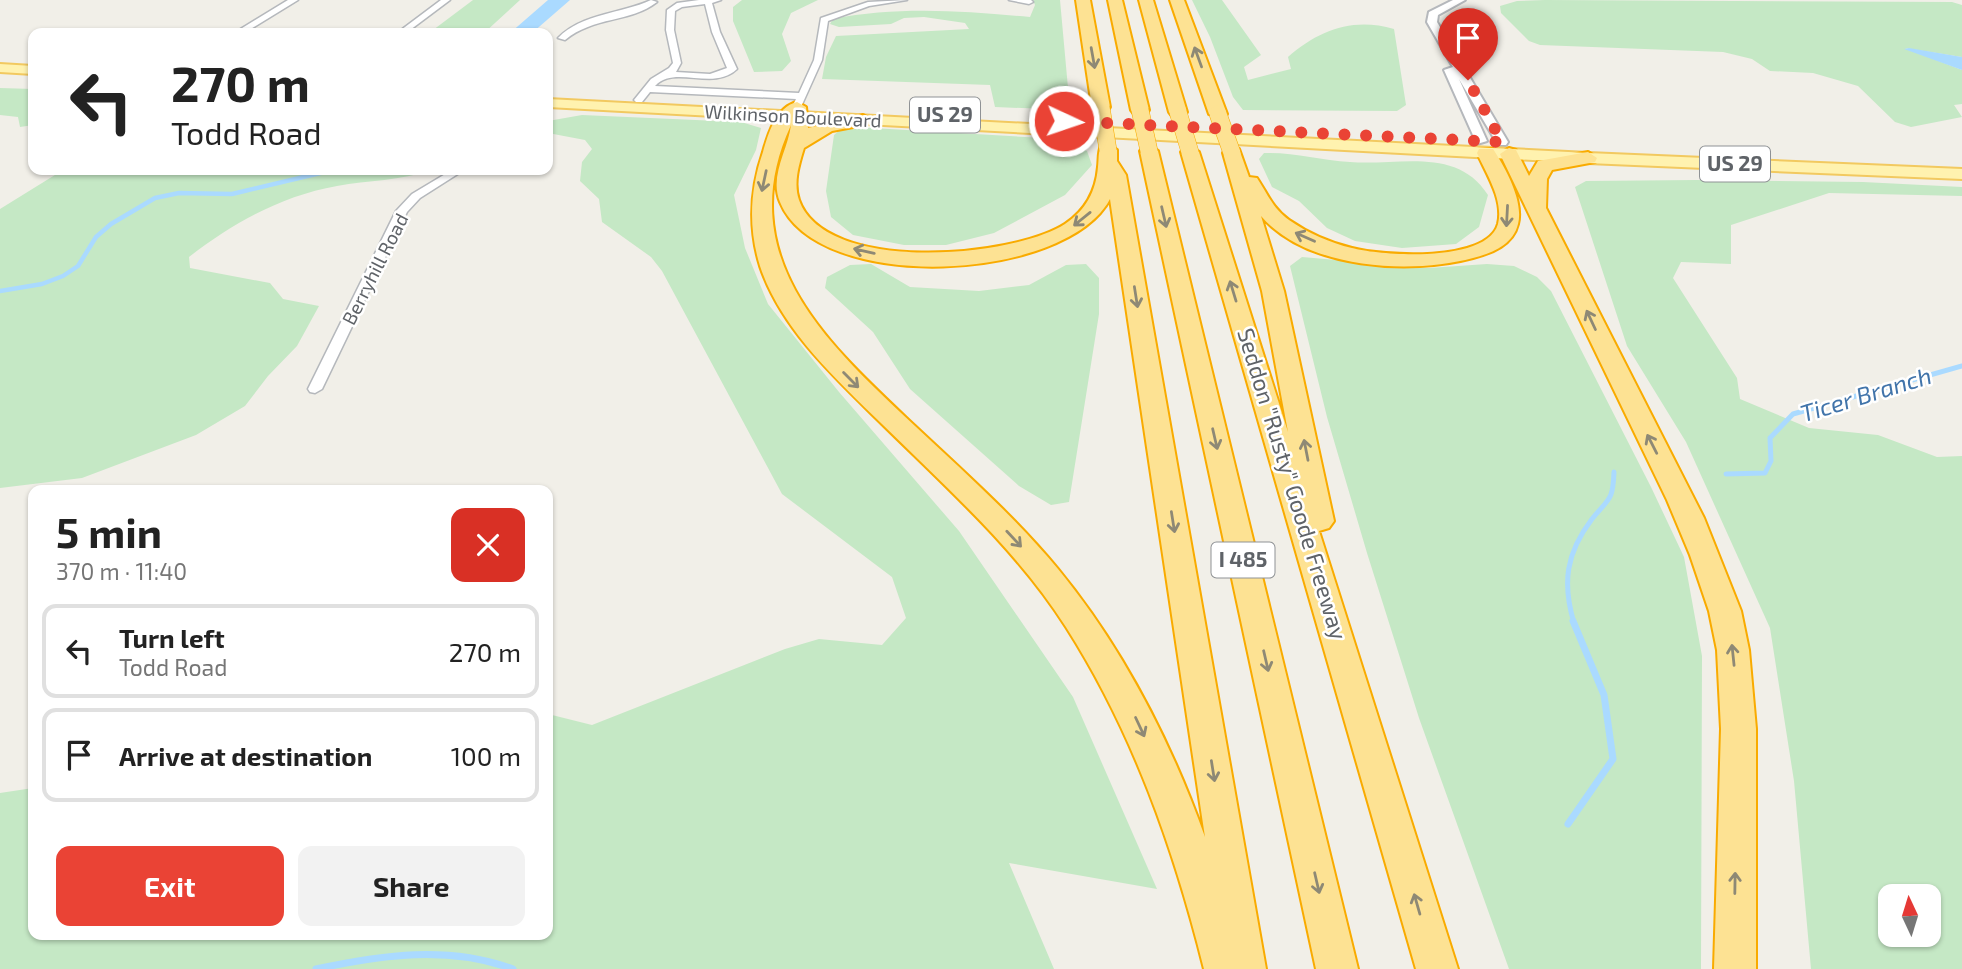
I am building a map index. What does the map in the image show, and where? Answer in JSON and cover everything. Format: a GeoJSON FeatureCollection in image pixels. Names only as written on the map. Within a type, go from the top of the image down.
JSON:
{"type":"FeatureCollection","features":[{"type":"Feature","properties":{"kind":"highway"},"geometry":{"type":"LineString","coordinates":[[1083,0],[1108,154],[1118,188],[1245,969]]}},
{"type":"Feature","properties":{"kind":"highway","name":"I 485"},"geometry":{"type":"LineString","coordinates":[[1115,0],[1337,969]]}},
{"type":"Feature","properties":{"kind":"highway","name":"Seddon \"Rusty\" Goode Freeway"},"geometry":{"type":"LineString","coordinates":[[1146,0],[1437,969]]}},
{"type":"Feature","properties":{"kind":"highway"},"geometry":{"type":"LineString","coordinates":[[1177,0],[1232,153],[1266,268],[1287,355],[1346,661]]}},
{"type":"Feature","properties":{"kind":"highway"},"geometry":{"type":"LineString","coordinates":[[796,109],[794,146],[788,164],[786,191],[793,209],[805,225],[851,247],[913,258],[989,256],[1032,245],[1068,230],[1095,208],[1101,197],[1108,154]]}},
{"type":"Feature","properties":{"kind":"highway"},"geometry":{"type":"LineString","coordinates":[[796,109],[763,182],[760,214],[764,247],[777,283],[816,343],[984,507],[1037,565],[1076,616],[1129,704],[1155,759],[1199,874],[1225,969]]}},
{"type":"Feature","properties":{"kind":"highway"},"geometry":{"type":"LineString","coordinates":[[794,146],[811,131],[863,120]]}},
{"type":"Feature","properties":{"kind":"highway"},"geometry":{"type":"LineString","coordinates":[[1232,153],[1264,207],[1294,233],[1358,255],[1417,261],[1449,258],[1483,249],[1498,240],[1506,230],[1508,206],[1494,147]]}},
{"type":"Feature","properties":{"kind":"highway"},"geometry":{"type":"LineString","coordinates":[[1494,147],[1537,206],[1704,549],[1723,603],[1732,650],[1737,709],[1735,969]]}},
{"type":"Feature","properties":{"kind":"highway"},"geometry":{"type":"LineString","coordinates":[[1537,206],[1537,179],[1545,165],[1568,159],[1588,158]]}},
{"type":"Feature","properties":{"kind":"main road"},"geometry":{"type":"LineString","coordinates":[[0,68],[28,69]]}},
{"type":"Feature","properties":{"kind":"main road"},"geometry":{"type":"LineString","coordinates":[[0,77],[28,78]]}},
{"type":"Feature","properties":{"kind":"main road","name":"Wilkinson Boulevard"},"geometry":{"type":"LineString","coordinates":[[553,99],[643,94],[796,109],[863,120],[1962,164]]}},
{"type":"Feature","properties":{"kind":"main road","name":"Wilkinson Boulevard"},"geometry":{"type":"LineString","coordinates":[[553,99],[796,109],[1494,147],[1588,158],[1962,174]]}},
{"type":"Feature","properties":{"kind":"main road"},"geometry":{"type":"LineString","coordinates":[[553,99],[736,104]]}},
{"type":"Feature","properties":{"kind":"street"},"geometry":{"type":"LineString","coordinates":[[246,28],[294,0]]}},
{"type":"Feature","properties":{"kind":"street"},"geometry":{"type":"LineString","coordinates":[[408,28],[446,0]]}},
{"type":"Feature","properties":{"kind":"street"},"geometry":{"type":"LineString","coordinates":[[643,94],[796,109],[818,60],[824,20],[868,4],[903,0]]}},
{"type":"Feature","properties":{"kind":"street"},"geometry":{"type":"LineString","coordinates":[[1013,0],[1029,2]]}},
{"type":"Feature","properties":{"kind":"street"},"geometry":{"type":"LineString","coordinates":[[1460,0],[1438,9],[1432,18],[1446,49],[1458,62],[1494,147]]}},
{"type":"Feature","properties":{"kind":"street"},"geometry":{"type":"LineString","coordinates":[[562,38],[576,25],[627,15],[653,2],[680,5],[712,1],[716,32],[732,69],[723,75],[715,76],[666,74]]}},
{"type":"Feature","properties":{"kind":"street"},"geometry":{"type":"LineString","coordinates":[[643,94],[677,63],[670,30],[671,10],[680,5]]}},
{"type":"Feature","properties":{"kind":"street"},"geometry":{"type":"LineString","coordinates":[[1446,49],[1446,59],[1494,147]]}},
{"type":"Feature","properties":{"kind":"street","name":"Berryhill Road"},"geometry":{"type":"LineString","coordinates":[[315,390],[402,211],[416,196],[451,175]]}},
{"type":"Feature","properties":{"kind":"green space"},"geometry":{"type":"Polygon","coordinates":[[[473,0],[520,0],[489,28],[436,28],[473,0]]]}},
{"type":"Feature","properties":{"kind":"green space"},"geometry":{"type":"Polygon","coordinates":[[[742,0],[818,0],[791,13],[782,34],[791,61],[782,71],[754,72],[733,21],[733,7],[742,0]]]}},
{"type":"Feature","properties":{"kind":"green space"},"geometry":{"type":"Polygon","coordinates":[[[1033,0],[1060,0],[1070,110],[995,107],[990,85],[822,79],[826,57],[836,36],[969,29],[965,23],[924,17],[904,18],[891,24],[839,27],[830,24],[833,19],[906,11],[1030,17],[1035,5],[1033,0]]]}},
{"type":"Feature","properties":{"kind":"green space"},"geometry":{"type":"Polygon","coordinates":[[[1192,0],[1222,0],[1261,55],[1244,67],[1248,80],[1291,69],[1288,57],[1312,40],[1337,28],[1364,25],[1394,29],[1406,105],[1397,111],[1243,110],[1233,97],[1210,37],[1192,0]]]}},
{"type":"Feature","properties":{"kind":"green space"},"geometry":{"type":"Polygon","coordinates":[[[1517,1],[1952,2],[1962,5],[1962,57],[1905,48],[1962,70],[1962,104],[1954,105],[1962,117],[1911,127],[1895,122],[1858,86],[1813,73],[1770,71],[1752,59],[1723,52],[1540,45],[1529,41],[1501,13],[1500,6],[1517,1]]]}},
{"type":"Feature","properties":{"kind":"green space"},"geometry":{"type":"Polygon","coordinates":[[[0,88],[28,89],[28,126],[20,127],[18,117],[0,115],[0,88]]]}},
{"type":"Feature","properties":{"kind":"green space"},"geometry":{"type":"Polygon","coordinates":[[[582,115],[741,122],[761,128],[756,150],[734,195],[745,248],[768,304],[839,392],[959,531],[1073,697],[1157,889],[1009,863],[1054,969],[0,969],[0,793],[28,789],[28,940],[553,940],[553,715],[592,725],[785,649],[819,639],[882,645],[906,618],[892,577],[782,494],[662,271],[651,257],[602,222],[599,199],[580,181],[582,162],[592,149],[585,140],[553,134],[553,120],[582,115]]]}},
{"type":"Feature","properties":{"kind":"green space"},"geometry":{"type":"Polygon","coordinates":[[[855,127],[1042,138],[1068,142],[1087,151],[1092,165],[1065,195],[994,233],[946,245],[904,245],[853,235],[831,217],[826,191],[834,135],[841,129],[855,127]]]}},
{"type":"Feature","properties":{"kind":"green space"},"geometry":{"type":"Polygon","coordinates":[[[1264,153],[1350,162],[1407,161],[1443,164],[1460,170],[1475,180],[1488,195],[1479,227],[1456,244],[1402,248],[1355,241],[1327,228],[1299,201],[1272,187],[1259,159],[1264,153]]]}},
{"type":"Feature","properties":{"kind":"green space"},"geometry":{"type":"Polygon","coordinates":[[[55,175],[414,175],[337,186],[296,197],[240,222],[189,257],[190,268],[270,283],[283,299],[319,306],[297,346],[268,376],[245,406],[196,435],[82,478],[0,488],[0,209],[55,175]]]}},
{"type":"Feature","properties":{"kind":"green space"},"geometry":{"type":"Polygon","coordinates":[[[1696,180],[1863,182],[1962,187],[1962,196],[1829,193],[1731,225],[1731,264],[1681,262],[1673,278],[1737,378],[1740,399],[1809,428],[1878,435],[1937,457],[1962,456],[1962,969],[1811,969],[1794,781],[1770,628],[1686,442],[1627,346],[1575,187],[1586,181],[1696,180]]]}},
{"type":"Feature","properties":{"kind":"green space"},"geometry":{"type":"Polygon","coordinates":[[[1302,257],[1429,268],[1487,264],[1514,266],[1537,277],[1551,291],[1684,557],[1702,656],[1701,969],[1509,969],[1419,718],[1327,417],[1290,266],[1302,257]]]}},
{"type":"Feature","properties":{"kind":"green space"},"geometry":{"type":"Polygon","coordinates":[[[871,264],[910,287],[979,291],[1029,285],[1066,265],[1086,264],[1099,278],[1099,314],[1069,502],[1051,505],[1019,486],[910,389],[873,332],[825,288],[827,277],[850,265],[871,264]]]}},
{"type":"Feature","properties":{"kind":"water"},"geometry":{"type":"Polygon","coordinates":[[[548,0],[570,0],[538,28],[516,28],[548,0]]]}},
{"type":"Feature","properties":{"kind":"water"},"geometry":{"type":"Polygon","coordinates":[[[1904,49],[1962,57],[1962,70],[1904,49]]]}},
{"type":"Feature","properties":{"kind":"waterway"},"geometry":{"type":"LineString","coordinates":[[0,291],[42,284],[63,276],[78,266],[96,237],[111,224],[155,198],[179,193],[232,194],[312,175]]}},
{"type":"Feature","properties":{"kind":"waterway","name":"Ticer Branch"},"geometry":{"type":"LineString","coordinates":[[1726,474],[1765,473],[1771,461],[1770,438],[1793,414],[1962,366]]}},
{"type":"Feature","properties":{"kind":"waterway","name":"Ticer Branch"},"geometry":{"type":"LineString","coordinates":[[1574,623],[1568,595],[1572,556],[1583,532],[1609,498],[1613,489],[1614,472]]}},
{"type":"Feature","properties":{"kind":"waterway","name":"Ticer Branch"},"geometry":{"type":"LineString","coordinates":[[1568,824],[1613,759],[1604,695],[1573,621]]}},
{"type":"Feature","properties":{"kind":"waterway","name":"Ticer Branch"},"geometry":{"type":"LineString","coordinates":[[316,969],[415,955],[464,957],[513,969]]}},
{"type":"Feature","properties":{"kind":"route"},"geometry":{"type":"LineString","coordinates":[[1064,121],[1502,142],[1468,80]]}}]}
